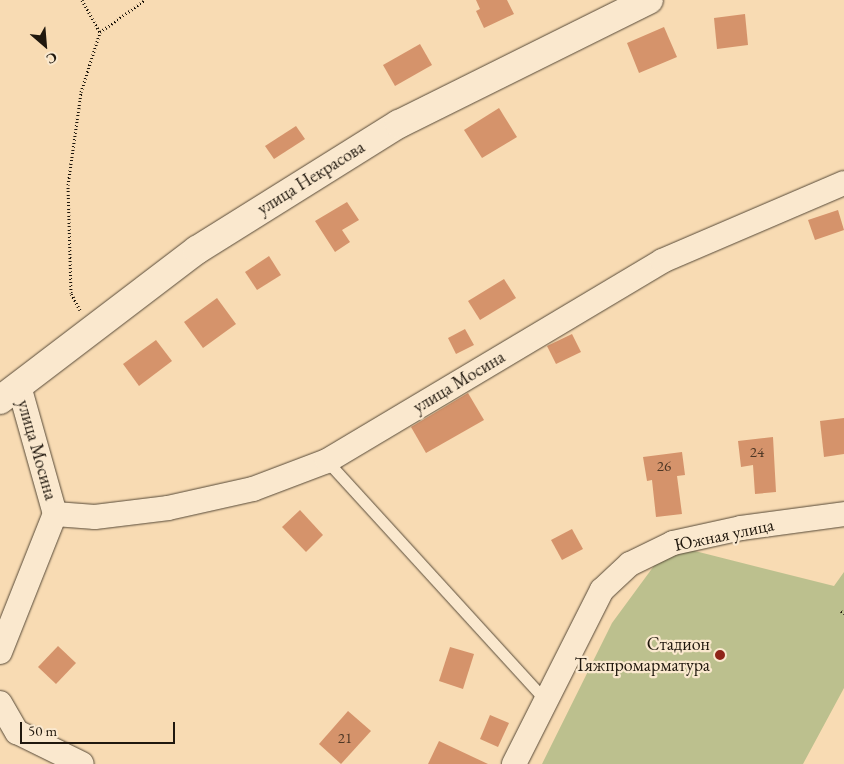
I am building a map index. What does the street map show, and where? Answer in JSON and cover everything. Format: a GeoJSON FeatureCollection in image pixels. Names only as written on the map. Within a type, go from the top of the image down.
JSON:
{"type":"FeatureCollection","features":[{"type":"Feature","properties":{"kind":"main road","name":"улица Некрасова"},"geometry":{"type":"LineString","coordinates":[[9,393],[196,250],[399,124],[649,0]]}},
{"type":"Feature","properties":{"kind":"street","name":"улица Мосина"},"geometry":{"type":"LineString","coordinates":[[55,514],[94,518],[168,508],[253,488],[327,461],[662,261],[844,183]]}},
{"type":"Feature","properties":{"kind":"street","name":"улица Мосина"},"geometry":{"type":"LineString","coordinates":[[0,652],[55,514],[9,393]]}},
{"type":"Feature","properties":{"kind":"street","name":"Южная улица"},"geometry":{"type":"LineString","coordinates":[[514,764],[544,699],[602,590],[630,564],[683,541],[741,528],[844,514]]}},
{"type":"Feature","properties":{"kind":"street"},"geometry":{"type":"LineString","coordinates":[[0,703],[17,732],[82,764]]}},
{"type":"Feature","properties":{"kind":"lane"},"geometry":{"type":"LineString","coordinates":[[327,461],[544,699]]}},
{"type":"Feature","properties":{"kind":"path"},"geometry":{"type":"LineString","coordinates":[[82,0],[100,32]]}},
{"type":"Feature","properties":{"kind":"path"},"geometry":{"type":"LineString","coordinates":[[90,331],[71,293],[68,185],[81,92],[100,32],[145,0]]}},
{"type":"Feature","properties":{"kind":"green space","name":"Стадион Тяжпромарматура"},"geometry":{"type":"Polygon","coordinates":[[[687,549],[834,586],[844,572],[844,688],[803,764],[542,764],[612,623],[659,559],[687,549]]]}},
{"type":"Feature","properties":{"kind":"building"},"geometry":{"type":"Polygon","coordinates":[[[476,0],[507,0],[514,14],[484,28],[476,11],[480,9],[476,0]]]}},
{"type":"Feature","properties":{"kind":"building"},"geometry":{"type":"Polygon","coordinates":[[[745,14],[748,45],[717,49],[714,18],[745,14]]]}},
{"type":"Feature","properties":{"kind":"building"},"geometry":{"type":"Polygon","coordinates":[[[664,27],[677,57],[639,73],[627,43],[664,27]]]}},
{"type":"Feature","properties":{"kind":"building"},"geometry":{"type":"Polygon","coordinates":[[[420,44],[432,65],[395,86],[383,65],[420,44]]]}},
{"type":"Feature","properties":{"kind":"building"},"geometry":{"type":"Polygon","coordinates":[[[499,108],[517,137],[482,158],[464,130],[499,108]]]}},
{"type":"Feature","properties":{"kind":"building"},"geometry":{"type":"Polygon","coordinates":[[[296,126],[305,139],[274,159],[265,146],[296,126]]]}},
{"type":"Feature","properties":{"kind":"building"},"geometry":{"type":"Polygon","coordinates":[[[347,202],[359,220],[342,230],[350,242],[335,252],[315,221],[347,202]]]}},
{"type":"Feature","properties":{"kind":"building"},"geometry":{"type":"Polygon","coordinates":[[[838,210],[844,230],[815,240],[808,220],[838,210]]]}},
{"type":"Feature","properties":{"kind":"building"},"geometry":{"type":"Polygon","coordinates":[[[269,256],[281,275],[257,290],[245,272],[269,256]]]}},
{"type":"Feature","properties":{"kind":"building"},"geometry":{"type":"Polygon","coordinates":[[[504,279],[516,298],[480,320],[468,301],[504,279]]]}},
{"type":"Feature","properties":{"kind":"building"},"geometry":{"type":"Polygon","coordinates":[[[217,298],[236,324],[203,348],[184,322],[217,298]]]}},
{"type":"Feature","properties":{"kind":"building"},"geometry":{"type":"Polygon","coordinates":[[[465,329],[474,345],[456,354],[448,338],[465,329]]]}},
{"type":"Feature","properties":{"kind":"building"},"geometry":{"type":"Polygon","coordinates":[[[572,334],[581,352],[556,364],[547,346],[572,334]]]}},
{"type":"Feature","properties":{"kind":"building"},"geometry":{"type":"Polygon","coordinates":[[[156,340],[172,361],[139,386],[123,364],[156,340]]]}},
{"type":"Feature","properties":{"kind":"building"},"geometry":{"type":"Polygon","coordinates":[[[468,393],[484,420],[426,453],[411,427],[468,393]]]}},
{"type":"Feature","properties":{"kind":"building"},"geometry":{"type":"Polygon","coordinates":[[[844,418],[844,454],[824,457],[820,421],[844,418]]]}},
{"type":"Feature","properties":{"kind":"building"},"geometry":{"type":"Polygon","coordinates":[[[773,437],[776,492],[755,494],[753,465],[741,467],[738,441],[773,437]]]}},
{"type":"Feature","properties":{"kind":"building"},"geometry":{"type":"Polygon","coordinates":[[[682,452],[685,475],[677,476],[682,514],[656,517],[652,480],[647,481],[643,457],[682,452]]]}},
{"type":"Feature","properties":{"kind":"building"},"geometry":{"type":"Polygon","coordinates":[[[300,510],[323,535],[306,552],[282,527],[300,510]]]}},
{"type":"Feature","properties":{"kind":"building"},"geometry":{"type":"Polygon","coordinates":[[[572,529],[583,549],[562,560],[551,540],[572,529]]]}},
{"type":"Feature","properties":{"kind":"building"},"geometry":{"type":"Polygon","coordinates":[[[58,646],[76,663],[56,684],[38,667],[58,646]]]}},
{"type":"Feature","properties":{"kind":"building"},"geometry":{"type":"Polygon","coordinates":[[[450,647],[474,654],[463,689],[439,681],[450,647]]]}},
{"type":"Feature","properties":{"kind":"building"},"geometry":{"type":"Polygon","coordinates":[[[348,711],[371,731],[341,764],[319,744],[348,711]]]}},
{"type":"Feature","properties":{"kind":"building"},"geometry":{"type":"Polygon","coordinates":[[[490,715],[509,723],[498,747],[480,739],[490,715]]]}},
{"type":"Feature","properties":{"kind":"building"},"geometry":{"type":"Polygon","coordinates":[[[439,741],[488,764],[428,764],[439,741]]]}},
{"type":"Feature","properties":{"kind":"place","name":"Стадион Тяжпромарматура"},"geometry":{"type":"Point","coordinates":[720,655]}}]}
